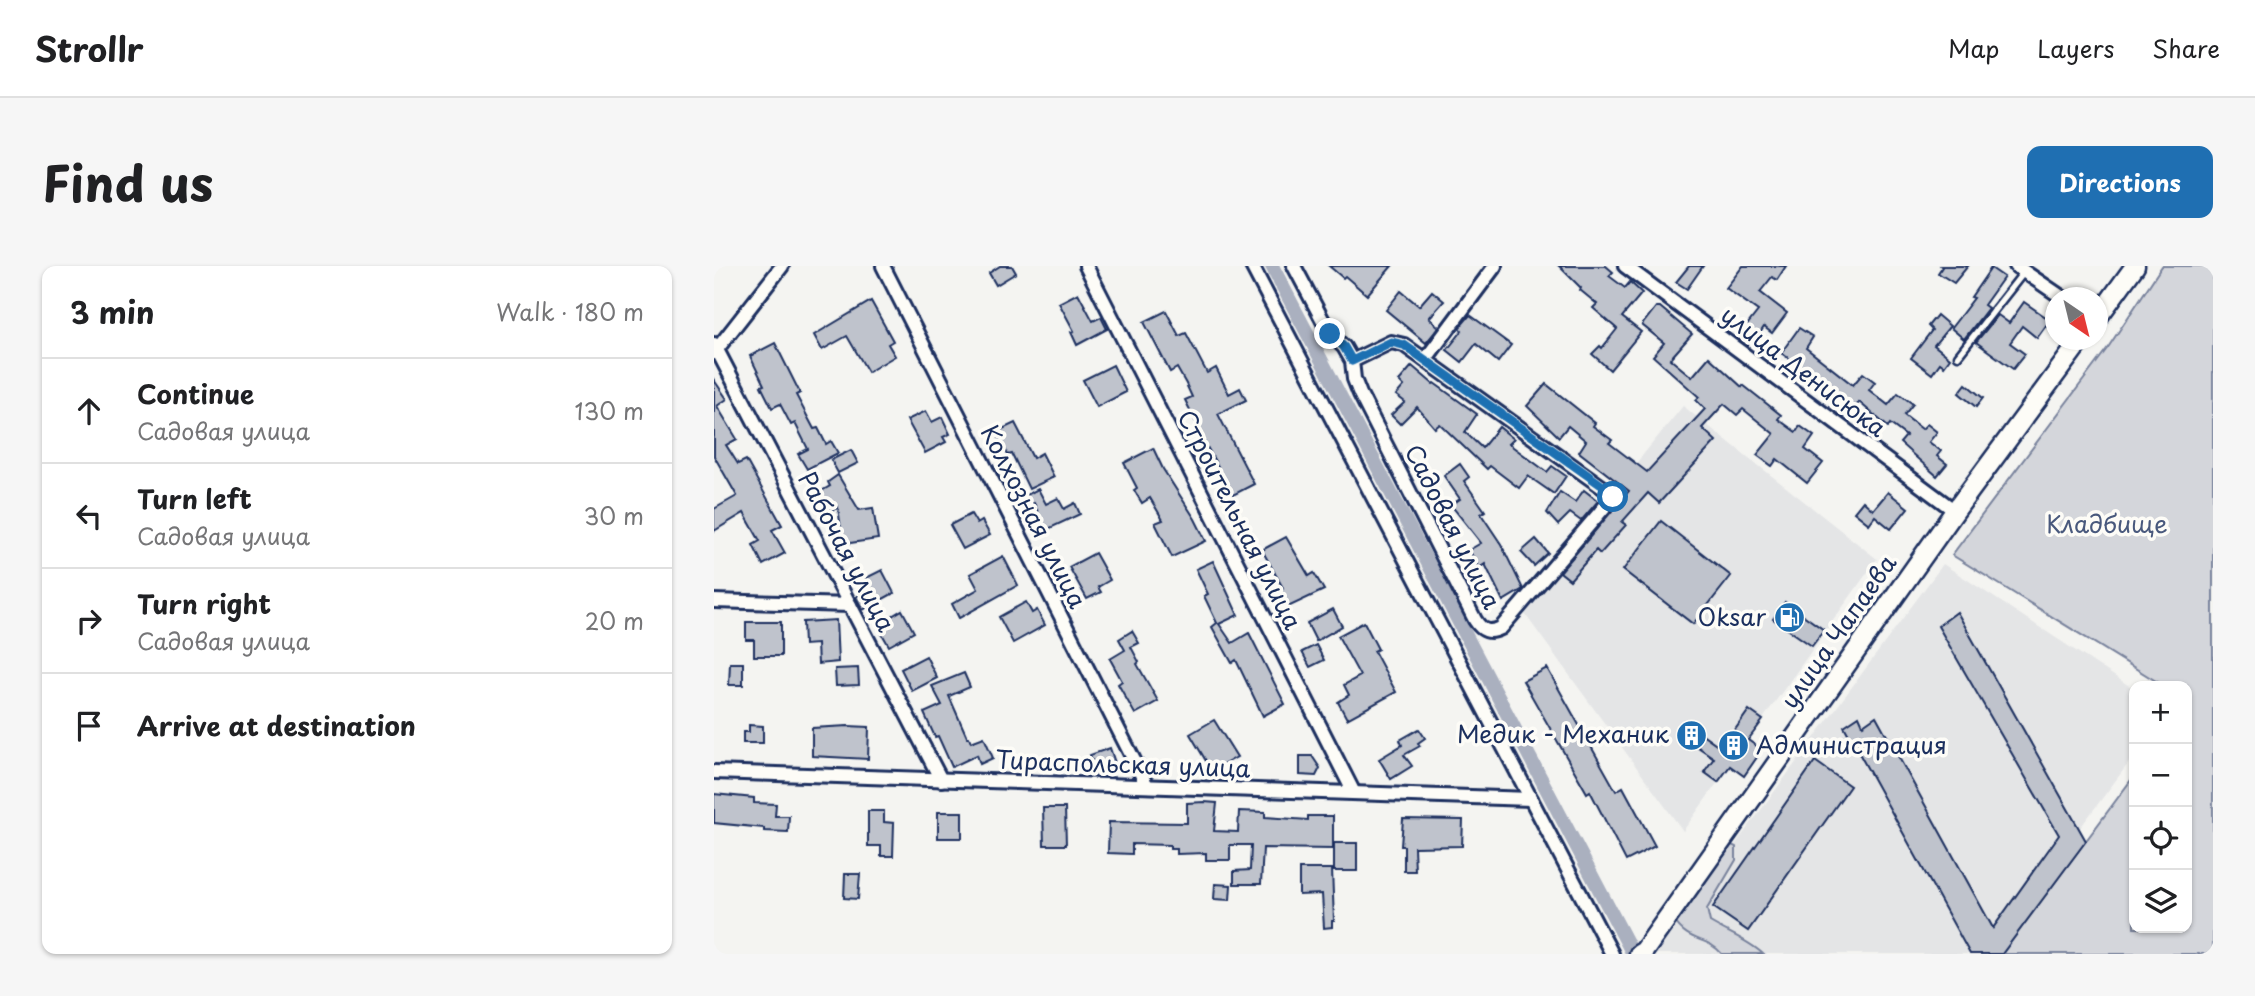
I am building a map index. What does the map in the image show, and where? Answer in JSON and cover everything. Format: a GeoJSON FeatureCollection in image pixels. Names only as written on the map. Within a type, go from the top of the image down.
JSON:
{"type":"FeatureCollection","features":[{"type":"Feature","properties":{"kind":"street"},"geometry":{"type":"LineString","coordinates":[[715,349],[782,266]]}},
{"type":"Feature","properties":{"kind":"street","name":"Колхозная улица"},"geometry":{"type":"LineString","coordinates":[[883,266],[1147,786]]}},
{"type":"Feature","properties":{"kind":"street","name":"Строительная улица"},"geometry":{"type":"LineString","coordinates":[[1086,266],[1354,793]]}},
{"type":"Feature","properties":{"kind":"street"},"geometry":{"type":"LineString","coordinates":[[1252,266],[1612,954]]}},
{"type":"Feature","properties":{"kind":"street","name":"Садовая улица"},"geometry":{"type":"LineString","coordinates":[[1294,266],[1330,334],[1344,347],[1352,361],[1354,379],[1360,394],[1475,620],[1480,628],[1494,632],[1501,628],[1613,497],[1610,491],[1404,345],[1391,342],[1352,361]]}},
{"type":"Feature","properties":{"kind":"street"},"geometry":{"type":"LineString","coordinates":[[1425,360],[1495,266]]}},
{"type":"Feature","properties":{"kind":"street","name":"улица Денисюка"},"geometry":{"type":"LineString","coordinates":[[1626,266],[1955,511]]}},
{"type":"Feature","properties":{"kind":"street"},"geometry":{"type":"LineString","coordinates":[[2108,303],[2135,266]]}},
{"type":"Feature","properties":{"kind":"street"},"geometry":{"type":"LineString","coordinates":[[2020,269],[2047,287]]}},
{"type":"Feature","properties":{"kind":"street","name":"Рабочая улица"},"geometry":{"type":"LineString","coordinates":[[715,349],[941,780]]}},
{"type":"Feature","properties":{"kind":"street","name":"улица Чапаева"},"geometry":{"type":"LineString","coordinates":[[1641,952],[1955,511],[2074,350]]}},
{"type":"Feature","properties":{"kind":"street"},"geometry":{"type":"LineString","coordinates":[[714,601],[850,605]]}},
{"type":"Feature","properties":{"kind":"street","name":"Тираспольская улица"},"geometry":{"type":"LineString","coordinates":[[714,772],[1531,799]]}},
{"type":"Feature","properties":{"kind":"lane"},"geometry":{"type":"LineString","coordinates":[[1958,356],[2020,269]]}},
{"type":"Feature","properties":{"kind":"shaded area"},"geometry":{"type":"Polygon","coordinates":[[[1683,406],[1877,559],[1683,831],[1519,606],[1683,406]]]}},
{"type":"Feature","properties":{"kind":"shaded area"},"geometry":{"type":"Polygon","coordinates":[[[1943,564],[2129,686],[2129,763],[1985,954],[1654,954],[1943,564]]]}},
{"type":"Feature","properties":{"kind":"green space","name":"Кладбище"},"geometry":{"type":"Polygon","coordinates":[[[2162,266],[2213,266],[2213,954],[2002,954],[2129,783],[2129,933],[2192,933],[2192,681],[2156,681],[1952,555],[2109,346],[2162,266]]]}},
{"type":"Feature","properties":{"kind":"green space"},"geometry":{"type":"Polygon","coordinates":[[[1726,842],[1736,847],[1736,860],[1707,909],[1710,922],[1763,954],[1722,954],[1710,944],[1686,933],[1673,919],[1726,842]]]}},
{"type":"Feature","properties":{"kind":"building"},"geometry":{"type":"Polygon","coordinates":[[[1000,266],[1012,266],[1016,273],[996,285],[989,273],[1000,266]]]}},
{"type":"Feature","properties":{"kind":"building"},"geometry":{"type":"Polygon","coordinates":[[[1329,266],[1392,266],[1367,295],[1329,266]]]}},
{"type":"Feature","properties":{"kind":"building"},"geometry":{"type":"Polygon","coordinates":[[[1559,266],[1606,266],[1613,272],[1609,276],[1625,288],[1630,282],[1642,293],[1622,317],[1641,332],[1610,370],[1592,354],[1600,346],[1602,348],[1617,329],[1593,308],[1597,304],[1580,290],[1559,266]]]}},
{"type":"Feature","properties":{"kind":"building"},"geometry":{"type":"Polygon","coordinates":[[[1689,266],[1703,266],[1687,289],[1676,282],[1689,266]]]}},
{"type":"Feature","properties":{"kind":"building"},"geometry":{"type":"Polygon","coordinates":[[[1743,266],[1786,266],[1777,280],[1772,277],[1760,292],[1787,313],[1772,333],[1764,327],[1747,346],[1737,338],[1758,311],[1726,288],[1743,266]]]}},
{"type":"Feature","properties":{"kind":"building"},"geometry":{"type":"Polygon","coordinates":[[[1941,266],[1968,266],[1954,283],[1938,273],[1941,266]]]}},
{"type":"Feature","properties":{"kind":"building"},"geometry":{"type":"Polygon","coordinates":[[[1991,268],[2004,277],[1984,305],[1988,308],[1964,339],[1951,328],[1974,298],[1971,297],[1991,268]]]}},
{"type":"Feature","properties":{"kind":"building"},"geometry":{"type":"Polygon","coordinates":[[[1401,291],[1419,306],[1432,291],[1444,301],[1429,318],[1439,327],[1426,343],[1386,310],[1401,291]]]}},
{"type":"Feature","properties":{"kind":"building"},"geometry":{"type":"Polygon","coordinates":[[[1078,293],[1093,321],[1101,317],[1107,329],[1077,345],[1071,332],[1074,331],[1059,303],[1078,293]]]}},
{"type":"Feature","properties":{"kind":"building"},"geometry":{"type":"Polygon","coordinates":[[[871,301],[893,341],[888,344],[895,356],[868,372],[847,336],[822,350],[814,335],[871,301]]]}},
{"type":"Feature","properties":{"kind":"building"},"geometry":{"type":"Polygon","coordinates":[[[2024,302],[2045,317],[2045,327],[2037,338],[2022,326],[2010,343],[2025,354],[2013,369],[1976,342],[1998,315],[2009,323],[2024,302]]]}},
{"type":"Feature","properties":{"kind":"building"},"geometry":{"type":"Polygon","coordinates":[[[1656,307],[1660,307],[1692,334],[1670,359],[1692,377],[1709,357],[1742,387],[1743,385],[1781,415],[1778,419],[1796,432],[1800,426],[1814,436],[1805,449],[1823,463],[1807,483],[1777,459],[1772,466],[1757,455],[1774,434],[1743,409],[1737,415],[1724,404],[1702,428],[1716,441],[1659,503],[1648,493],[1622,522],[1626,525],[1600,554],[1596,550],[1570,580],[1560,572],[1629,491],[1579,452],[1586,441],[1568,426],[1559,437],[1527,406],[1546,384],[1595,423],[1593,426],[1612,440],[1609,443],[1647,472],[1705,409],[1696,400],[1699,397],[1653,356],[1664,343],[1642,325],[1656,307]]]}},
{"type":"Feature","properties":{"kind":"building"},"geometry":{"type":"Polygon","coordinates":[[[1166,311],[1179,336],[1186,333],[1207,373],[1216,368],[1229,394],[1240,388],[1246,400],[1218,414],[1254,484],[1233,495],[1185,400],[1192,397],[1186,384],[1177,368],[1170,372],[1144,322],[1166,311]]]}},
{"type":"Feature","properties":{"kind":"building"},"geometry":{"type":"Polygon","coordinates":[[[1470,315],[1511,345],[1498,362],[1476,344],[1462,362],[1447,350],[1462,331],[1459,328],[1470,315]]]}},
{"type":"Feature","properties":{"kind":"building"},"geometry":{"type":"Polygon","coordinates":[[[1937,315],[1950,326],[1934,345],[1950,358],[1944,366],[1940,363],[1932,374],[1911,358],[1932,330],[1928,326],[1937,315]]]}},
{"type":"Feature","properties":{"kind":"building"},"geometry":{"type":"Polygon","coordinates":[[[1799,328],[1813,337],[1806,348],[1853,385],[1863,373],[1875,382],[1869,390],[1888,405],[1898,393],[1913,404],[1904,415],[1922,429],[1927,424],[1937,432],[1929,442],[1941,451],[1937,456],[1947,464],[1937,476],[1900,443],[1906,436],[1890,424],[1888,427],[1859,402],[1854,410],[1838,397],[1835,400],[1805,379],[1810,373],[1781,353],[1799,328]]]}},
{"type":"Feature","properties":{"kind":"building"},"geometry":{"type":"Polygon","coordinates":[[[775,343],[800,393],[796,395],[814,429],[818,428],[826,444],[831,441],[838,453],[807,469],[798,454],[808,449],[795,423],[791,425],[780,404],[772,408],[750,356],[775,343]]]}},
{"type":"Feature","properties":{"kind":"building"},"geometry":{"type":"Polygon","coordinates":[[[1113,365],[1126,392],[1097,407],[1083,380],[1113,365]]]}},
{"type":"Feature","properties":{"kind":"building"},"geometry":{"type":"Polygon","coordinates":[[[1412,366],[1477,414],[1465,432],[1482,448],[1499,427],[1514,439],[1509,444],[1547,472],[1552,466],[1566,476],[1554,494],[1528,476],[1519,488],[1490,466],[1487,469],[1440,424],[1435,428],[1417,407],[1400,424],[1391,415],[1405,402],[1396,395],[1404,386],[1399,381],[1412,366]]]}},
{"type":"Feature","properties":{"kind":"building"},"geometry":{"type":"Polygon","coordinates":[[[714,380],[727,399],[717,406],[737,439],[726,445],[738,464],[746,460],[782,525],[772,530],[785,553],[763,565],[753,545],[760,541],[744,513],[714,531],[714,509],[737,496],[714,456],[714,380]]]}},
{"type":"Feature","properties":{"kind":"building"},"geometry":{"type":"Polygon","coordinates":[[[1966,384],[1983,398],[1976,407],[1959,393],[1966,384]]]}},
{"type":"Feature","properties":{"kind":"building"},"geometry":{"type":"Polygon","coordinates":[[[926,411],[932,422],[942,417],[950,434],[943,437],[946,442],[925,453],[907,420],[926,411]]]}},
{"type":"Feature","properties":{"kind":"building"},"geometry":{"type":"Polygon","coordinates":[[[1015,423],[1033,458],[1042,453],[1054,477],[1029,489],[1012,454],[1008,455],[996,432],[1015,423]]]}},
{"type":"Feature","properties":{"kind":"building"},"geometry":{"type":"Polygon","coordinates":[[[1153,448],[1206,541],[1172,557],[1155,523],[1163,520],[1150,498],[1142,503],[1124,463],[1153,448]]]}},
{"type":"Feature","properties":{"kind":"building"},"geometry":{"type":"Polygon","coordinates":[[[851,450],[858,463],[838,473],[831,460],[851,450]]]}},
{"type":"Feature","properties":{"kind":"building"},"geometry":{"type":"Polygon","coordinates":[[[1460,464],[1469,477],[1464,481],[1485,511],[1481,514],[1501,544],[1523,589],[1503,601],[1485,564],[1479,568],[1469,550],[1481,543],[1451,505],[1460,499],[1444,476],[1460,464]]]}},
{"type":"Feature","properties":{"kind":"building"},"geometry":{"type":"Polygon","coordinates":[[[838,475],[859,510],[873,508],[878,539],[843,544],[838,507],[830,512],[818,493],[830,486],[828,482],[838,475]]]}},
{"type":"Feature","properties":{"kind":"building"},"geometry":{"type":"Polygon","coordinates":[[[1038,489],[1046,504],[1058,498],[1064,509],[1075,503],[1080,514],[1046,530],[1034,503],[1021,509],[1017,500],[1038,489]]]}},
{"type":"Feature","properties":{"kind":"building"},"geometry":{"type":"Polygon","coordinates":[[[1584,490],[1598,501],[1581,521],[1570,513],[1558,525],[1547,513],[1560,492],[1575,502],[1584,490]]]}},
{"type":"Feature","properties":{"kind":"building"},"geometry":{"type":"Polygon","coordinates":[[[1888,492],[1908,508],[1891,529],[1875,516],[1869,524],[1854,512],[1863,501],[1873,510],[1888,492]]]}},
{"type":"Feature","properties":{"kind":"building"},"geometry":{"type":"Polygon","coordinates":[[[971,514],[977,524],[982,521],[990,535],[963,549],[950,525],[971,514]]]}},
{"type":"Feature","properties":{"kind":"building"},"geometry":{"type":"Polygon","coordinates":[[[1661,521],[1731,576],[1693,624],[1623,570],[1661,521]]]}},
{"type":"Feature","properties":{"kind":"building"},"geometry":{"type":"Polygon","coordinates":[[[1286,537],[1309,576],[1314,573],[1324,590],[1288,607],[1280,589],[1283,588],[1262,550],[1286,537]]]}},
{"type":"Feature","properties":{"kind":"building"},"geometry":{"type":"Polygon","coordinates":[[[1536,539],[1548,553],[1534,566],[1521,552],[1536,539]]]}},
{"type":"Feature","properties":{"kind":"building"},"geometry":{"type":"Polygon","coordinates":[[[1095,553],[1110,580],[1098,587],[1101,592],[1087,599],[1069,567],[1095,553]]]}},
{"type":"Feature","properties":{"kind":"building"},"geometry":{"type":"Polygon","coordinates":[[[1003,556],[1018,585],[959,618],[952,604],[978,589],[970,574],[1003,556]]]}},
{"type":"Feature","properties":{"kind":"building"},"geometry":{"type":"Polygon","coordinates":[[[1213,561],[1238,615],[1219,624],[1232,643],[1249,633],[1285,704],[1263,716],[1236,660],[1232,663],[1212,627],[1217,623],[1204,596],[1208,594],[1196,569],[1213,561]]]}},
{"type":"Feature","properties":{"kind":"building"},"geometry":{"type":"Polygon","coordinates":[[[882,570],[894,593],[863,610],[856,597],[863,593],[858,582],[882,570]]]}},
{"type":"Feature","properties":{"kind":"building"},"geometry":{"type":"Polygon","coordinates":[[[1026,602],[1032,613],[1037,610],[1045,625],[1013,643],[999,617],[1026,602]]]}},
{"type":"Feature","properties":{"kind":"building"},"geometry":{"type":"Polygon","coordinates":[[[1785,602],[1824,630],[1812,646],[1773,619],[1785,602]]]}},
{"type":"Feature","properties":{"kind":"building"},"geometry":{"type":"Polygon","coordinates":[[[1333,609],[1342,626],[1316,641],[1307,623],[1333,609]]]}},
{"type":"Feature","properties":{"kind":"building"},"geometry":{"type":"Polygon","coordinates":[[[902,610],[914,632],[889,646],[877,625],[902,610]]]}},
{"type":"Feature","properties":{"kind":"building"},"geometry":{"type":"Polygon","coordinates":[[[1957,612],[2086,841],[2002,954],[1970,954],[1844,726],[1859,716],[1863,725],[1876,716],[1993,928],[2059,835],[1938,626],[1957,612]]]}},
{"type":"Feature","properties":{"kind":"building"},"geometry":{"type":"Polygon","coordinates":[[[836,620],[838,662],[818,664],[817,644],[804,645],[803,622],[836,620]]]}},
{"type":"Feature","properties":{"kind":"building"},"geometry":{"type":"Polygon","coordinates":[[[746,622],[781,622],[781,656],[754,656],[754,640],[746,640],[746,622]]]}},
{"type":"Feature","properties":{"kind":"building"},"geometry":{"type":"Polygon","coordinates":[[[1364,622],[1378,649],[1374,651],[1396,692],[1347,719],[1338,702],[1349,695],[1344,685],[1360,676],[1338,636],[1364,622]]]}},
{"type":"Feature","properties":{"kind":"building"},"geometry":{"type":"Polygon","coordinates":[[[1132,631],[1139,643],[1131,647],[1139,662],[1137,664],[1158,701],[1135,714],[1118,684],[1122,681],[1110,659],[1125,650],[1119,639],[1132,631]]]}},
{"type":"Feature","properties":{"kind":"building"},"geometry":{"type":"Polygon","coordinates":[[[1316,645],[1324,660],[1310,667],[1302,652],[1316,645]]]}},
{"type":"Feature","properties":{"kind":"building"},"geometry":{"type":"Polygon","coordinates":[[[926,656],[937,678],[912,691],[901,669],[926,656]]]}},
{"type":"Feature","properties":{"kind":"building"},"geometry":{"type":"Polygon","coordinates":[[[730,663],[743,663],[743,685],[729,685],[730,663]]]}},
{"type":"Feature","properties":{"kind":"building"},"geometry":{"type":"Polygon","coordinates":[[[858,668],[859,685],[836,686],[835,669],[858,668]]]}},
{"type":"Feature","properties":{"kind":"building"},"geometry":{"type":"Polygon","coordinates":[[[1547,668],[1616,791],[1623,787],[1655,846],[1626,861],[1590,791],[1587,793],[1523,681],[1547,668]]]}},
{"type":"Feature","properties":{"kind":"building"},"geometry":{"type":"Polygon","coordinates":[[[964,673],[970,687],[949,696],[967,737],[971,742],[984,737],[993,758],[980,764],[977,755],[952,767],[924,713],[942,705],[932,686],[964,673]]]}},
{"type":"Feature","properties":{"kind":"building"},"geometry":{"type":"Polygon","coordinates":[[[1749,710],[1763,720],[1748,740],[1762,750],[1744,776],[1730,766],[1718,782],[1704,772],[1714,758],[1676,732],[1684,721],[1722,748],[1749,710]]]}},
{"type":"Feature","properties":{"kind":"building"},"geometry":{"type":"Polygon","coordinates":[[[1214,720],[1237,757],[1212,771],[1190,734],[1214,720]]]}},
{"type":"Feature","properties":{"kind":"building"},"geometry":{"type":"Polygon","coordinates":[[[749,725],[763,726],[763,743],[743,743],[743,732],[749,732],[749,725]]]}},
{"type":"Feature","properties":{"kind":"building"},"geometry":{"type":"Polygon","coordinates":[[[869,727],[868,759],[812,756],[812,728],[869,727]]]}},
{"type":"Feature","properties":{"kind":"building"},"geometry":{"type":"Polygon","coordinates":[[[1419,729],[1425,738],[1418,743],[1420,746],[1404,755],[1412,766],[1391,779],[1379,759],[1402,745],[1400,740],[1419,729]]]}},
{"type":"Feature","properties":{"kind":"building"},"geometry":{"type":"Polygon","coordinates":[[[1110,748],[1116,766],[1096,773],[1090,755],[1110,748]]]}},
{"type":"Feature","properties":{"kind":"building"},"geometry":{"type":"Polygon","coordinates":[[[1300,756],[1312,756],[1320,768],[1316,776],[1300,775],[1300,756]]]}},
{"type":"Feature","properties":{"kind":"building"},"geometry":{"type":"Polygon","coordinates":[[[1815,761],[1850,786],[1748,931],[1713,907],[1815,761]]]}},
{"type":"Feature","properties":{"kind":"building"},"geometry":{"type":"Polygon","coordinates":[[[714,794],[754,798],[754,803],[776,804],[775,816],[789,816],[788,832],[714,823],[714,794]]]}},
{"type":"Feature","properties":{"kind":"building"},"geometry":{"type":"Polygon","coordinates":[[[1187,803],[1217,803],[1214,831],[1238,832],[1239,811],[1265,812],[1265,817],[1308,820],[1308,816],[1333,816],[1333,849],[1263,848],[1261,884],[1234,884],[1234,871],[1250,870],[1251,845],[1230,845],[1230,860],[1206,860],[1206,853],[1177,854],[1177,849],[1170,849],[1170,845],[1132,844],[1132,854],[1108,853],[1109,822],[1187,823],[1187,803]]]}},
{"type":"Feature","properties":{"kind":"building"},"geometry":{"type":"Polygon","coordinates":[[[1043,808],[1065,808],[1066,845],[1044,845],[1043,808]]]}},
{"type":"Feature","properties":{"kind":"building"},"geometry":{"type":"Polygon","coordinates":[[[868,811],[884,811],[884,822],[894,823],[893,856],[881,856],[881,846],[868,846],[868,811]]]}},
{"type":"Feature","properties":{"kind":"building"},"geometry":{"type":"Polygon","coordinates":[[[938,812],[962,812],[962,838],[938,838],[938,812]]]}},
{"type":"Feature","properties":{"kind":"building"},"geometry":{"type":"Polygon","coordinates":[[[1403,819],[1463,820],[1462,846],[1414,847],[1415,871],[1404,871],[1404,846],[1401,846],[1403,819]]]}},
{"type":"Feature","properties":{"kind":"building"},"geometry":{"type":"Polygon","coordinates":[[[1334,843],[1357,843],[1357,871],[1334,871],[1334,843]]]}},
{"type":"Feature","properties":{"kind":"building"},"geometry":{"type":"Polygon","coordinates":[[[1299,869],[1332,869],[1332,927],[1324,928],[1322,894],[1299,895],[1299,869]]]}},
{"type":"Feature","properties":{"kind":"building"},"geometry":{"type":"Polygon","coordinates":[[[845,874],[860,874],[858,899],[844,898],[845,874]]]}},
{"type":"Feature","properties":{"kind":"building"},"geometry":{"type":"Polygon","coordinates":[[[1215,884],[1231,885],[1230,900],[1214,899],[1215,884]]]}},
{"type":"Feature","properties":{"kind":"waterway"},"geometry":{"type":"LineString","coordinates":[[1272,266],[1633,954]]}},
{"type":"Feature","properties":{"kind":"place","name":"Oksar"},"geometry":{"type":"Point","coordinates":[1789,618]}},
{"type":"Feature","properties":{"kind":"place","name":"Медик - Механик"},"geometry":{"type":"Point","coordinates":[1692,735]}},
{"type":"Feature","properties":{"kind":"place","name":"Администрация"},"geometry":{"type":"Point","coordinates":[1733,746]}},
{"type":"Feature","properties":{"kind":"route"},"geometry":{"type":"LineString","coordinates":[[1330,334],[1344,347],[1352,361],[1391,342],[1404,345],[1610,491],[1613,497]]}}]}
